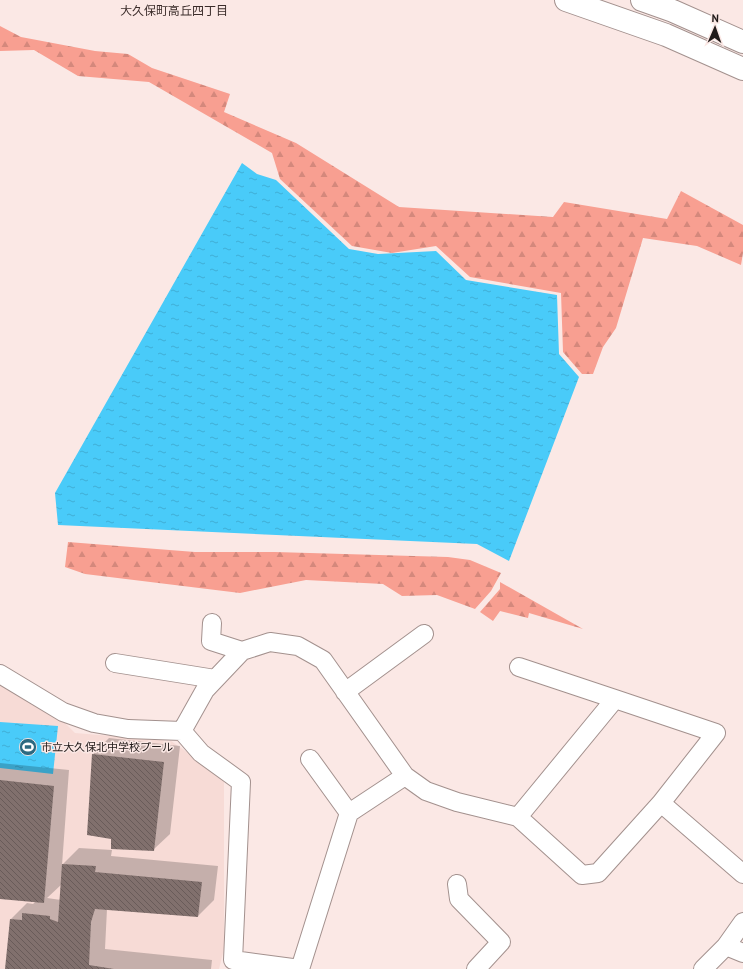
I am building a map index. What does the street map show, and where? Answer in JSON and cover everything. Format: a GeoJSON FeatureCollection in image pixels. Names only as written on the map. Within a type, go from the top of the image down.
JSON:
{"type":"FeatureCollection","features":[{"type":"Feature","properties":{"kind":"street"},"geometry":{"type":"LineString","coordinates":[[566,0],[666,36],[743,69]]}},
{"type":"Feature","properties":{"kind":"street"},"geometry":{"type":"LineString","coordinates":[[642,0],[675,5],[743,42]]}},
{"type":"Feature","properties":{"kind":"street"},"geometry":{"type":"LineString","coordinates":[[212,623],[211,641],[242,652]]}},
{"type":"Feature","properties":{"kind":"street"},"geometry":{"type":"LineString","coordinates":[[345,692],[424,634]]}},
{"type":"Feature","properties":{"kind":"street"},"geometry":{"type":"LineString","coordinates":[[182,731],[205,690],[242,652],[270,642],[298,646],[323,660],[405,776],[426,791],[457,802],[518,817],[582,875],[598,873],[661,803],[716,733],[519,667]]}},
{"type":"Feature","properties":{"kind":"street"},"geometry":{"type":"LineString","coordinates":[[115,663],[215,679]]}},
{"type":"Feature","properties":{"kind":"street"},"geometry":{"type":"LineString","coordinates":[[0,674],[63,712],[94,723],[128,729],[182,731],[200,753],[241,782],[233,960],[300,969],[350,813],[405,776]]}},
{"type":"Feature","properties":{"kind":"street"},"geometry":{"type":"LineString","coordinates":[[518,817],[615,699]]}},
{"type":"Feature","properties":{"kind":"street"},"geometry":{"type":"LineString","coordinates":[[310,759],[350,813]]}},
{"type":"Feature","properties":{"kind":"street"},"geometry":{"type":"LineString","coordinates":[[661,803],[743,874]]}},
{"type":"Feature","properties":{"kind":"street"},"geometry":{"type":"LineString","coordinates":[[457,884],[459,899],[501,942],[476,969]]}},
{"type":"Feature","properties":{"kind":"street"},"geometry":{"type":"LineString","coordinates":[[703,969],[726,946],[743,922]]}},
{"type":"Feature","properties":{"kind":"street"},"geometry":{"type":"LineString","coordinates":[[726,946],[743,953]]}},
{"type":"Feature","properties":{"kind":"shaded area"},"geometry":{"type":"Polygon","coordinates":[[[0,685],[12,689],[60,718],[75,733],[171,741],[224,778],[224,949],[219,969],[0,969],[0,685]]]}},
{"type":"Feature","properties":{"kind":"green space"},"geometry":{"type":"Polygon","coordinates":[[[0,26],[21,37],[95,51],[128,54],[152,68],[230,94],[224,112],[296,143],[399,207],[553,217],[564,202],[667,219],[681,191],[743,225],[743,253],[741,265],[697,246],[643,238],[616,328],[603,347],[593,374],[582,374],[563,352],[561,293],[470,277],[436,246],[392,253],[352,246],[280,179],[272,153],[149,82],[78,76],[34,50],[0,51],[0,26]]]}},
{"type":"Feature","properties":{"kind":"green space"},"geometry":{"type":"Polygon","coordinates":[[[68,542],[195,552],[275,552],[448,557],[470,560],[501,573],[491,591],[475,609],[437,595],[402,596],[383,584],[306,580],[240,593],[85,574],[65,567],[68,542]]]}},
{"type":"Feature","properties":{"kind":"green space"},"geometry":{"type":"Polygon","coordinates":[[[500,582],[583,629],[529,613],[528,618],[500,611],[493,621],[480,612],[500,589],[500,582]]]}},
{"type":"Feature","properties":{"kind":"water"},"geometry":{"type":"Polygon","coordinates":[[[242,163],[257,174],[276,180],[349,249],[378,254],[436,251],[466,280],[557,295],[559,354],[579,377],[509,561],[477,544],[58,525],[55,493],[242,163]]]}},
{"type":"Feature","properties":{"kind":"water","name":"市立大久保北中学校プール"},"geometry":{"type":"Polygon","coordinates":[[[0,722],[58,726],[53,774],[0,768],[0,722]]]}},
{"type":"Feature","properties":{"kind":"building"},"geometry":{"type":"Polygon","coordinates":[[[92,754],[164,762],[154,851],[111,849],[111,839],[87,835],[92,754]]]}},
{"type":"Feature","properties":{"kind":"building"},"geometry":{"type":"Polygon","coordinates":[[[0,780],[54,786],[44,903],[0,899],[0,780]]]}},
{"type":"Feature","properties":{"kind":"building"},"geometry":{"type":"Polygon","coordinates":[[[62,864],[96,866],[95,872],[202,882],[198,917],[95,909],[91,922],[89,965],[114,969],[5,969],[10,919],[22,920],[22,913],[50,916],[50,919],[58,922],[62,864]]]}},
{"type":"Feature","properties":{"kind":"place","name":"市立大久保北中学校プール"},"geometry":{"type":"Point","coordinates":[28,747]}},
{"type":"Feature","properties":{"kind":"district","name":"大久保町高丘四丁目"},"geometry":{"type":"Point","coordinates":[174,11]}}]}
